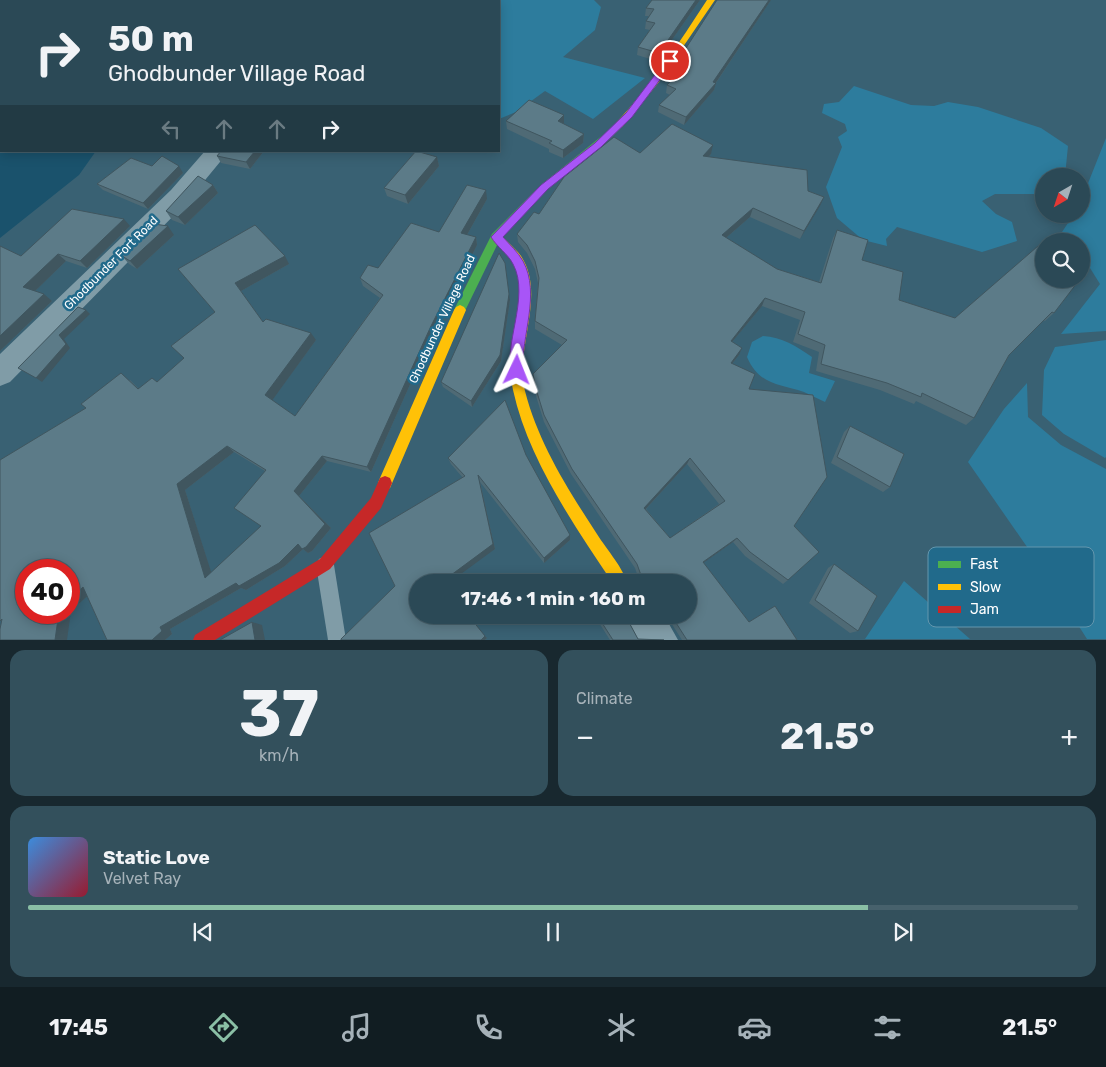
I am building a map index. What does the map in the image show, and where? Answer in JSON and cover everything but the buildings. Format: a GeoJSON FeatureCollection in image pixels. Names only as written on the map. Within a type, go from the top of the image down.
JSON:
{"type":"FeatureCollection","features":[{"type":"Feature","properties":{"kind":"street","name":"Ghodbunder Village Road"},"geometry":{"type":"LineString","coordinates":[[200,640],[325,564],[376,503],[441,352],[496,237],[544,187],[598,145],[629,115],[670,61],[711,0]]}},
{"type":"Feature","properties":{"kind":"street","name":"Ghodbunder Fort Road"},"geometry":{"type":"LineString","coordinates":[[0,372],[179,196],[217,152]]}},
{"type":"Feature","properties":{"kind":"street"},"geometry":{"type":"LineString","coordinates":[[496,237],[518,263],[522,280],[525,304],[516,355],[518,386],[537,445],[615,574]]}},
{"type":"Feature","properties":{"kind":"street"},"geometry":{"type":"LineString","coordinates":[[648,624],[658,640]]}},
{"type":"Feature","properties":{"kind":"lane"},"geometry":{"type":"LineString","coordinates":[[325,564],[338,640]]}},
{"type":"Feature","properties":{"kind":"shaded area"},"geometry":{"type":"Polygon","coordinates":[[[500,0],[594,0],[601,7],[595,30],[563,57],[645,78],[593,119],[545,91],[516,112],[500,119],[500,0]]]}},
{"type":"Feature","properties":{"kind":"shaded area"},"geometry":{"type":"Polygon","coordinates":[[[854,86],[911,105],[934,106],[948,102],[978,107],[1041,128],[1068,146],[1066,168],[1035,168],[1035,194],[995,194],[982,201],[996,214],[1012,222],[1017,241],[982,252],[897,227],[886,239],[887,246],[863,240],[837,218],[826,187],[842,147],[838,137],[847,131],[845,124],[822,113],[824,104],[839,102],[854,86]]]}},
{"type":"Feature","properties":{"kind":"shaded area"},"geometry":{"type":"Polygon","coordinates":[[[1106,138],[1106,331],[1061,334],[1100,284],[1090,268],[1090,233],[1061,233],[1068,223],[1090,223],[1090,178],[1106,138]]]}},
{"type":"Feature","properties":{"kind":"shaded area"},"geometry":{"type":"Polygon","coordinates":[[[0,152],[95,152],[79,175],[0,238],[0,152]]]}},
{"type":"Feature","properties":{"kind":"shaded area"},"geometry":{"type":"Polygon","coordinates":[[[763,336],[783,340],[800,349],[812,357],[809,373],[835,381],[825,402],[804,392],[778,385],[757,373],[747,357],[752,342],[763,336]]]}},
{"type":"Feature","properties":{"kind":"shaded area"},"geometry":{"type":"Polygon","coordinates":[[[1106,340],[1105,458],[1064,434],[1042,415],[1044,370],[1055,347],[1106,340]]]}},
{"type":"Feature","properties":{"kind":"shaded area"},"geometry":{"type":"Polygon","coordinates":[[[1027,383],[1028,417],[1061,445],[1106,469],[1106,639],[1087,639],[1079,627],[1094,627],[1094,547],[1027,547],[968,462],[1004,409],[1027,383]]]}},
{"type":"Feature","properties":{"kind":"shaded area"},"geometry":{"type":"Polygon","coordinates":[[[904,581],[928,602],[928,627],[956,627],[970,639],[865,639],[904,581]]]}},
{"type":"Feature","properties":{"kind":"traffic: fast"},"geometry":{"type":"LineString","coordinates":[[460,310],[496,237],[544,187],[598,145],[619,125]]}},
{"type":"Feature","properties":{"kind":"traffic: slow"},"geometry":{"type":"LineString","coordinates":[[619,125],[657,81],[711,0]]}},
{"type":"Feature","properties":{"kind":"traffic: slow"},"geometry":{"type":"LineString","coordinates":[[496,237],[517,259],[524,278],[524,310],[516,375],[527,417],[537,442],[575,514],[615,574]]}},
{"type":"Feature","properties":{"kind":"traffic: slow"},"geometry":{"type":"LineString","coordinates":[[385,483],[460,310]]}},
{"type":"Feature","properties":{"kind":"traffic: jam"},"geometry":{"type":"LineString","coordinates":[[200,640],[325,564],[376,503],[385,483]]}},
{"type":"Feature","properties":{"kind":"route"},"geometry":{"type":"LineString","coordinates":[[517,370],[516,355],[525,304],[522,280],[518,263],[496,237],[544,187],[598,145],[629,115],[670,61]]}}]}
